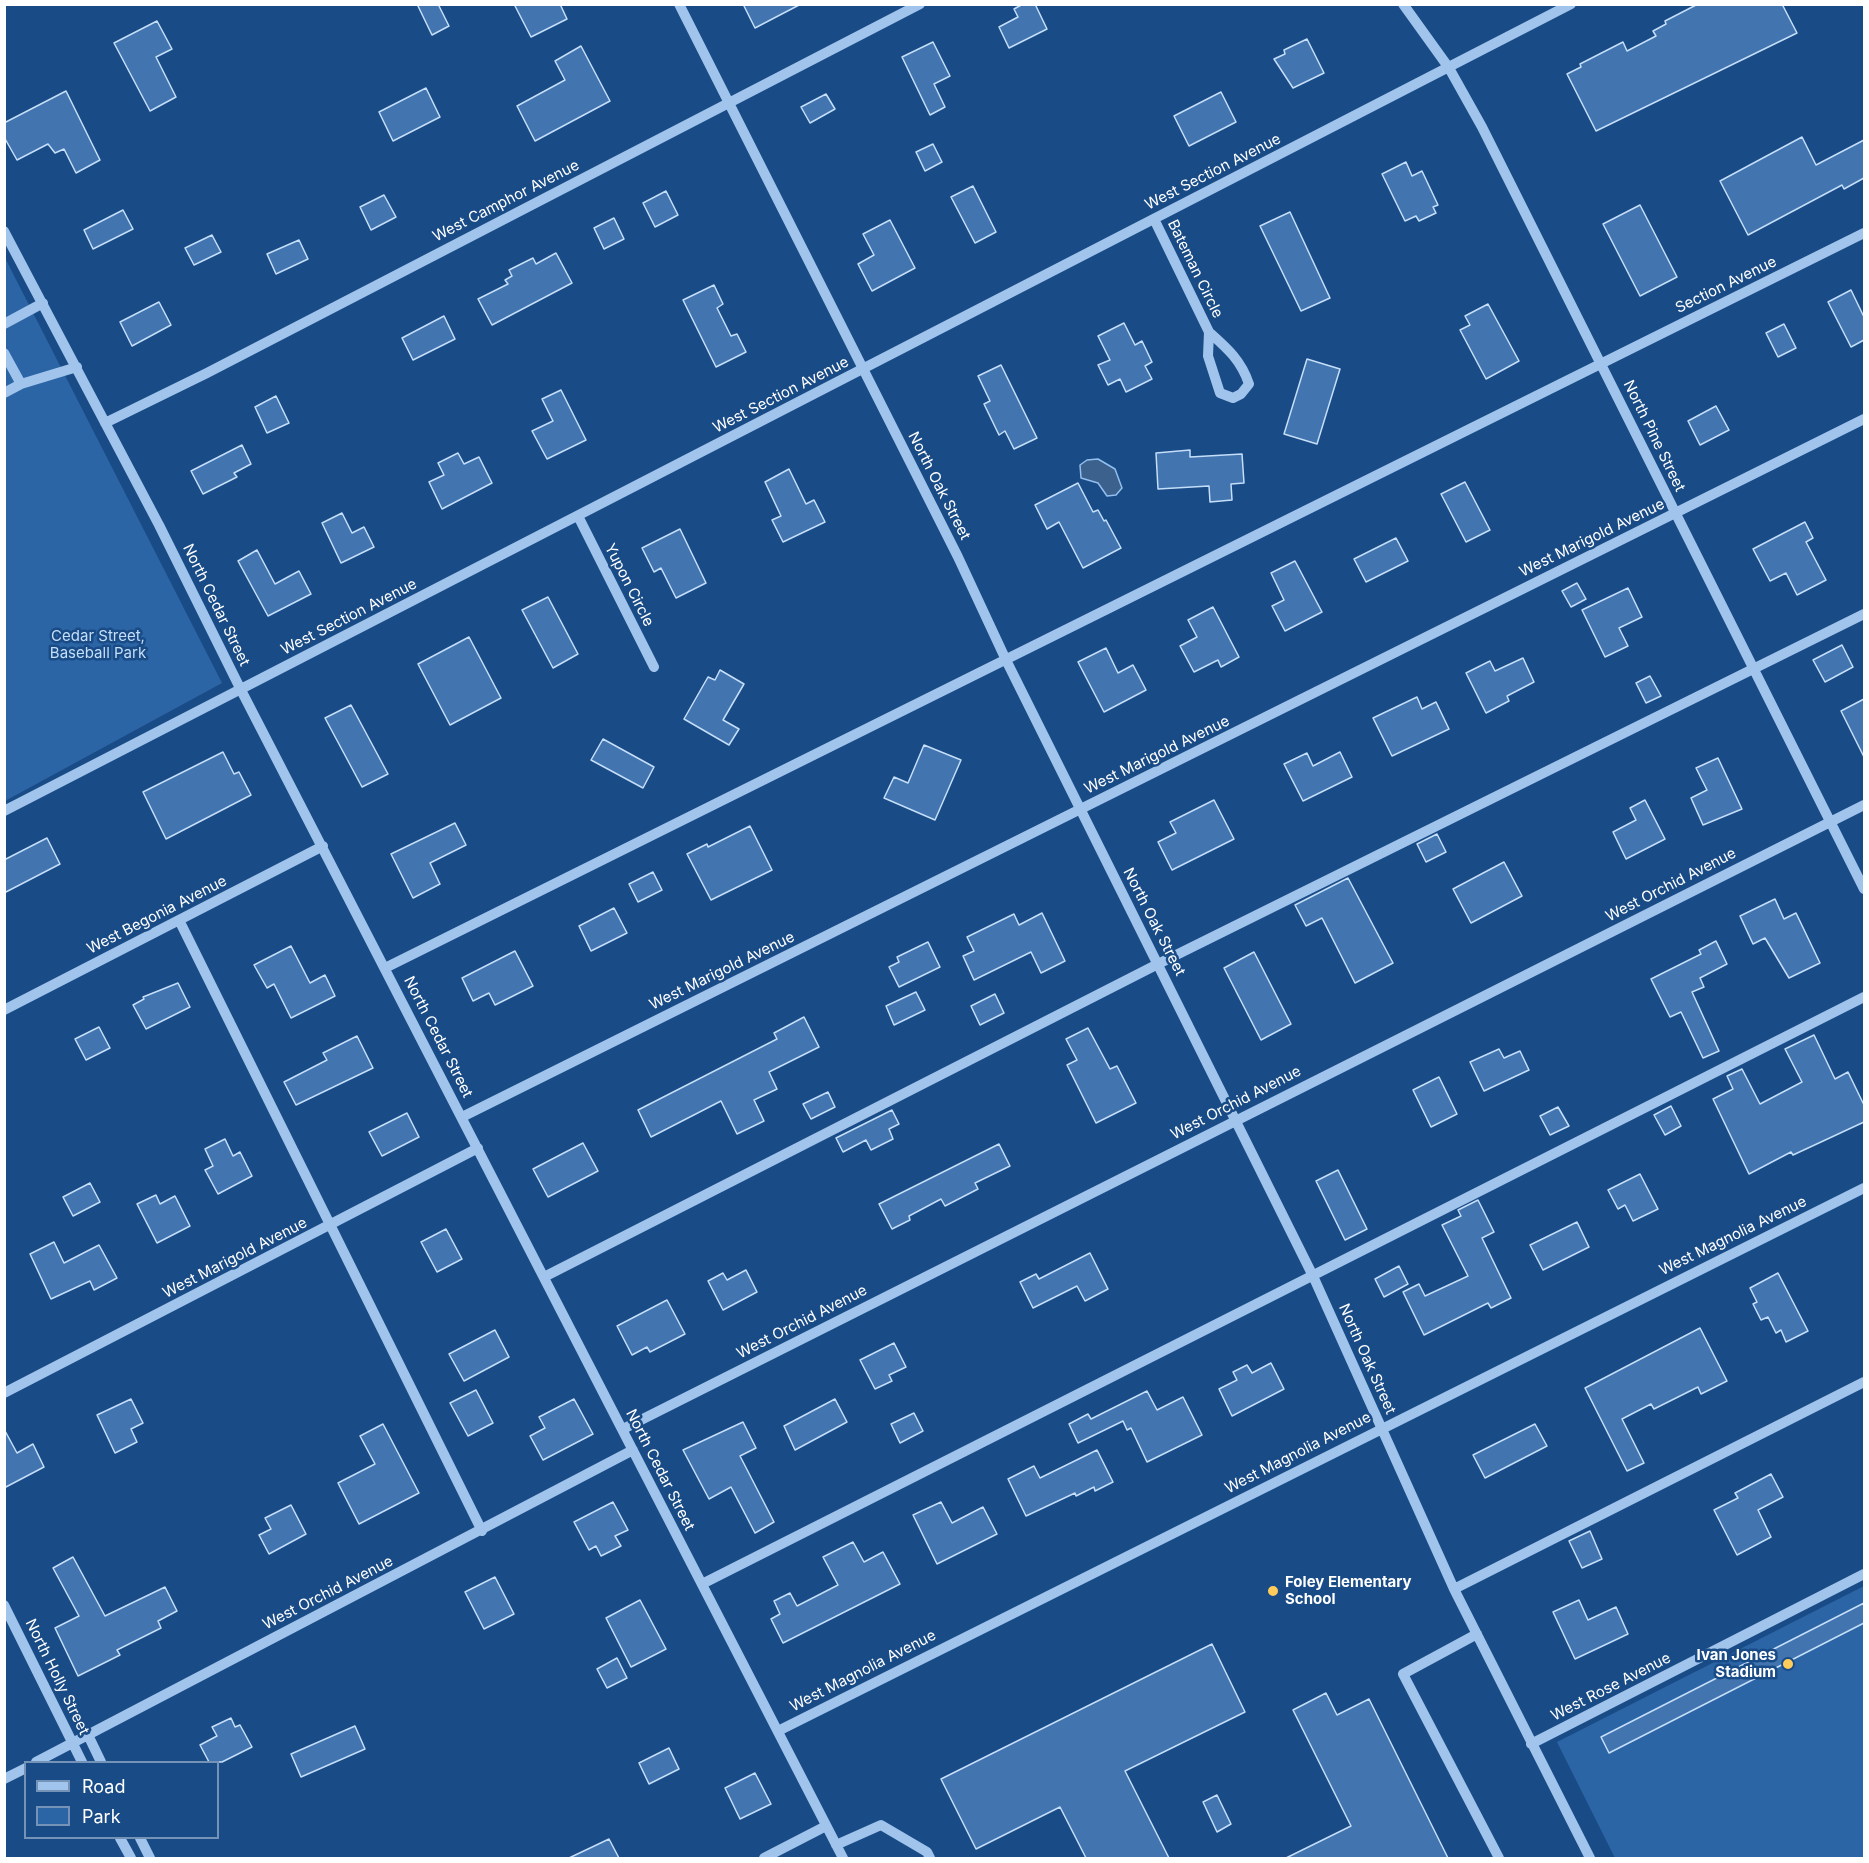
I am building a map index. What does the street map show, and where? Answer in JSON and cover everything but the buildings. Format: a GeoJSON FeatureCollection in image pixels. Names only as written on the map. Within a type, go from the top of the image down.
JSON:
{"type":"FeatureCollection","features":[{"type":"Feature","properties":{"kind":"street","name":"North Oak Street"},"geometry":{"type":"LineString","coordinates":[[679,4],[958,557],[1006,660],[1313,1276],[1454,1589],[1590,1858]]}},
{"type":"Feature","properties":{"kind":"street","name":"West Camphor Avenue"},"geometry":{"type":"LineString","coordinates":[[105,423],[207,373],[920,4]]}},
{"type":"Feature","properties":{"kind":"street","name":"North Pine Street"},"geometry":{"type":"LineString","coordinates":[[1403,4],[1449,68],[1482,127],[1864,888]]}},
{"type":"Feature","properties":{"kind":"street","name":"West Section Avenue"},"geometry":{"type":"LineString","coordinates":[[4,811],[1571,4]]}},
{"type":"Feature","properties":{"kind":"street","name":"Bateman Circle"},"geometry":{"type":"LineString","coordinates":[[1154,219],[1209,332],[1233,353],[1244,368],[1249,384],[1241,394],[1233,398],[1220,393],[1208,356],[1209,332]]}},
{"type":"Feature","properties":{"kind":"street","name":"North Cedar Street"},"geometry":{"type":"LineString","coordinates":[[4,231],[8,245],[43,303],[843,1858]]}},
{"type":"Feature","properties":{"kind":"street","name":"Section Avenue"},"geometry":{"type":"LineString","coordinates":[[386,968],[1864,233]]}},
{"type":"Feature","properties":{"kind":"street"},"geometry":{"type":"LineString","coordinates":[[4,324],[43,303]]}},
{"type":"Feature","properties":{"kind":"street"},"geometry":{"type":"LineString","coordinates":[[4,353],[21,384]]}},
{"type":"Feature","properties":{"kind":"street"},"geometry":{"type":"LineString","coordinates":[[4,393],[21,384],[76,367]]}},
{"type":"Feature","properties":{"kind":"street","name":"West Marigold Avenue"},"geometry":{"type":"LineString","coordinates":[[462,1117],[1864,419]]}},
{"type":"Feature","properties":{"kind":"street","name":"Yupon Circle"},"geometry":{"type":"LineString","coordinates":[[578,516],[654,668]]}},
{"type":"Feature","properties":{"kind":"street"},"geometry":{"type":"LineString","coordinates":[[544,1277],[1158,964],[1864,614]]}},
{"type":"Feature","properties":{"kind":"street","name":"West Orchid Avenue"},"geometry":{"type":"LineString","coordinates":[[623,1430],[1864,805]]}},
{"type":"Feature","properties":{"kind":"street","name":"West Begonia Avenue"},"geometry":{"type":"LineString","coordinates":[[4,1010],[323,846]]}},
{"type":"Feature","properties":{"kind":"street"},"geometry":{"type":"LineString","coordinates":[[179,920],[482,1531]]}},
{"type":"Feature","properties":{"kind":"street"},"geometry":{"type":"LineString","coordinates":[[702,1584],[1864,998]]}},
{"type":"Feature","properties":{"kind":"street","name":"West Marigold Avenue"},"geometry":{"type":"LineString","coordinates":[[4,1393],[478,1148]]}},
{"type":"Feature","properties":{"kind":"street","name":"West Magnolia Avenue"},"geometry":{"type":"LineString","coordinates":[[778,1731],[1864,1188]]}},
{"type":"Feature","properties":{"kind":"street"},"geometry":{"type":"LineString","coordinates":[[1454,1589],[1864,1382]]}},
{"type":"Feature","properties":{"kind":"street","name":"West Orchid Avenue"},"geometry":{"type":"LineString","coordinates":[[38,1761],[482,1531],[633,1450]]}},
{"type":"Feature","properties":{"kind":"street","name":"West Rose Avenue"},"geometry":{"type":"LineString","coordinates":[[1532,1744],[1864,1574]]}},
{"type":"Feature","properties":{"kind":"street","name":"North Holly Street"},"geometry":{"type":"LineString","coordinates":[[4,1605],[81,1761]]}},
{"type":"Feature","properties":{"kind":"street"},"geometry":{"type":"LineString","coordinates":[[1477,1634],[1403,1674],[1499,1858]]}},
{"type":"Feature","properties":{"kind":"street"},"geometry":{"type":"LineString","coordinates":[[88,1736],[101,1761]]}},
{"type":"Feature","properties":{"kind":"street"},"geometry":{"type":"LineString","coordinates":[[4,1779],[24,1769]]}},
{"type":"Feature","properties":{"kind":"street"},"geometry":{"type":"LineString","coordinates":[[764,1858],[826,1826]]}},
{"type":"Feature","properties":{"kind":"street"},"geometry":{"type":"LineString","coordinates":[[836,1845],[881,1826],[927,1852],[930,1858]]}},
{"type":"Feature","properties":{"kind":"street"},"geometry":{"type":"LineString","coordinates":[[121,1839],[131,1858]]}},
{"type":"Feature","properties":{"kind":"street"},"geometry":{"type":"LineString","coordinates":[[140,1839],[150,1858]]}},
{"type":"Feature","properties":{"kind":"green space","name":"Cedar Street, Baseball Park"},"geometry":{"type":"Polygon","coordinates":[[[4,256],[222,683],[5,801],[4,801],[4,256]]]}},
{"type":"Feature","properties":{"kind":"green space","name":"Ivan Jones Stadium"},"geometry":{"type":"Polygon","coordinates":[[[1864,1586],[1864,1858],[1615,1858],[1557,1742],[1864,1586]]]}},
{"type":"Feature","properties":{"kind":"shaded area"},"geometry":{"type":"Polygon","coordinates":[[[1098,459],[1115,469],[1122,488],[1116,495],[1107,496],[1098,483],[1081,478],[1080,465],[1087,460],[1098,459]]]}},
{"type":"Feature","properties":{"kind":"place","name":"Foley Elementary School"},"geometry":{"type":"Point","coordinates":[1273,1591]}},
{"type":"Feature","properties":{"kind":"place","name":"Ivan Jones Stadium"},"geometry":{"type":"Point","coordinates":[1788,1664]}}]}
